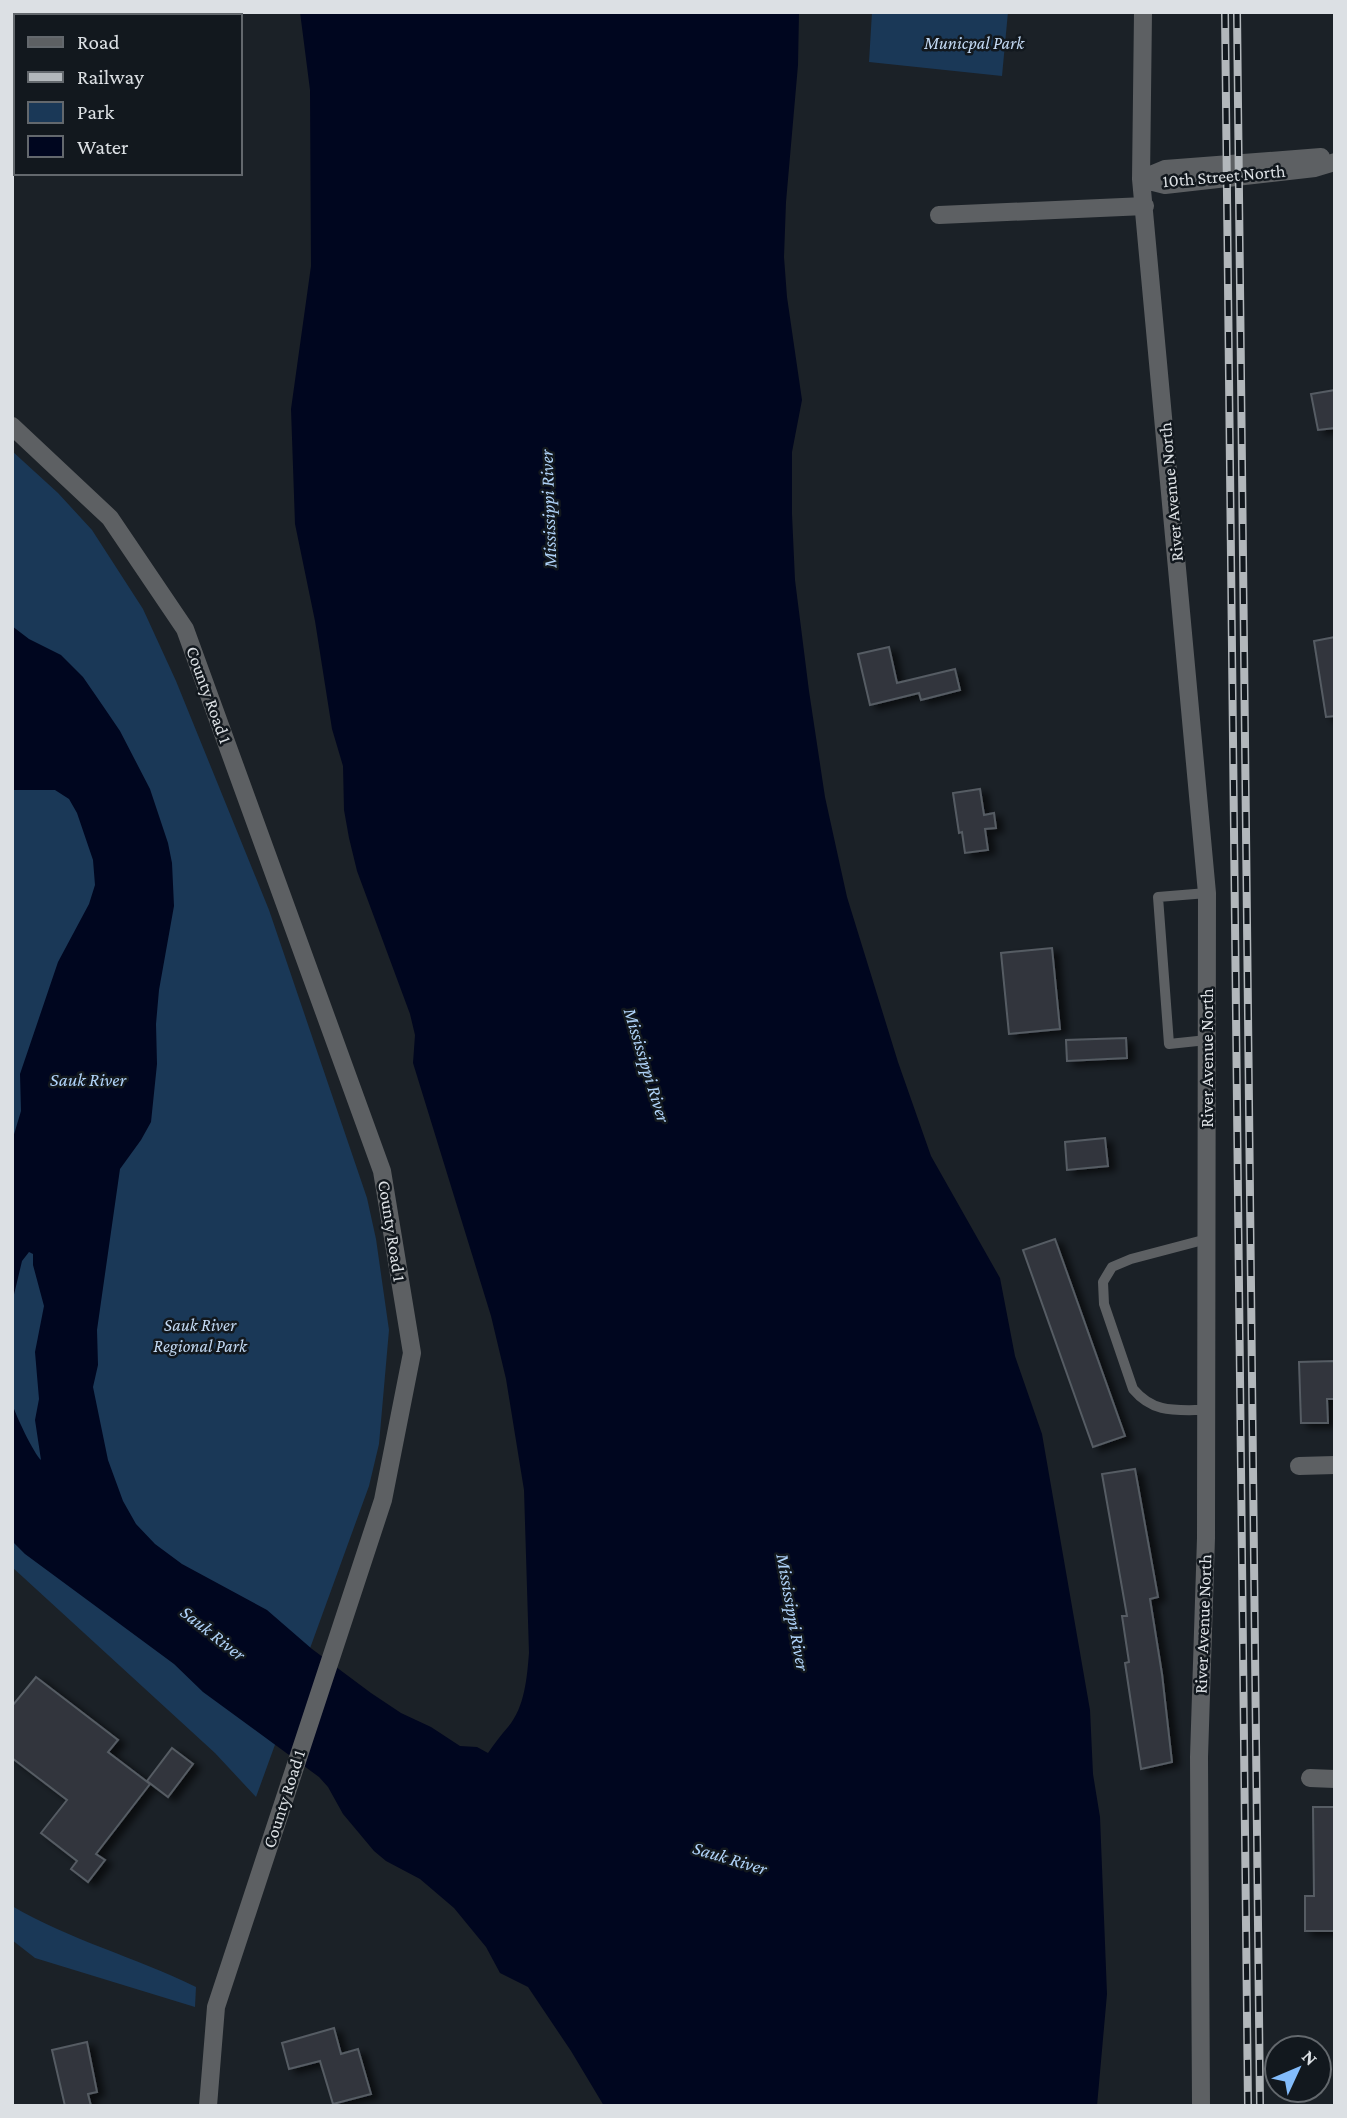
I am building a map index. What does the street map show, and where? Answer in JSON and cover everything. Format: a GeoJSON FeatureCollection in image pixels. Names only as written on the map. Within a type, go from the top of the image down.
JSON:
{"type":"FeatureCollection","features":[{"type":"Feature","properties":{"kind":"street","name":"River Avenue North"},"geometry":{"type":"LineString","coordinates":[[1143,12],[1141,179],[1207,893],[1206,1538],[1199,1757],[1201,2106]]}},
{"type":"Feature","properties":{"kind":"street","name":"10th Street North"},"geometry":{"type":"LineString","coordinates":[[1141,179],[1165,169],[1314,156],[1335,160]]}},
{"type":"Feature","properties":{"kind":"street","name":"10th Street North"},"geometry":{"type":"LineString","coordinates":[[939,215],[1145,206]]}},
{"type":"Feature","properties":{"kind":"street","name":"County Road 1"},"geometry":{"type":"LineString","coordinates":[[12,426],[110,518],[185,629],[382,1171],[412,1353],[383,1500],[216,2007],[208,2106]]}},
{"type":"Feature","properties":{"kind":"street"},"geometry":{"type":"LineString","coordinates":[[1299,1466],[1335,1465]]}},
{"type":"Feature","properties":{"kind":"street"},"geometry":{"type":"LineString","coordinates":[[1310,1779],[1335,1779]]}},
{"type":"Feature","properties":{"kind":"lane"},"geometry":{"type":"LineString","coordinates":[[1207,893],[1158,897],[1169,1044],[1207,1040]]}},
{"type":"Feature","properties":{"kind":"lane"},"geometry":{"type":"LineString","coordinates":[[1206,1410],[1166,1410],[1143,1400],[1133,1389],[1104,1304],[1103,1282],[1112,1268],[1131,1259],[1207,1239]]}},
{"type":"Feature","properties":{"kind":"green space","name":"Municpal Park"},"geometry":{"type":"Polygon","coordinates":[[[872,12],[1008,12],[1002,76],[869,62],[872,12]]]}},
{"type":"Feature","properties":{"kind":"green space","name":"Sauk River Regional Park"},"geometry":{"type":"Polygon","coordinates":[[[12,451],[58,493],[92,530],[143,609],[176,681],[269,910],[367,1198],[376,1239],[389,1330],[379,1444],[369,1486],[256,1797],[215,1753],[12,1567],[12,451]]]}},
{"type":"Feature","properties":{"kind":"green space"},"geometry":{"type":"Polygon","coordinates":[[[12,1906],[57,1929],[196,1987],[195,2007],[35,1958],[12,1940],[12,1906]]]}},
{"type":"Feature","properties":{"kind":"water"},"geometry":{"type":"Polygon","coordinates":[[[300,12],[799,12],[798,65],[784,257],[802,400],[792,452],[792,514],[795,580],[809,691],[825,797],[847,897],[898,1062],[931,1156],[1000,1278],[1015,1356],[1042,1434],[1090,1710],[1093,1774],[1100,1817],[1107,1994],[1097,2106],[604,2106],[528,1987],[500,1973],[486,1947],[454,1908],[420,1879],[386,1861],[374,1851],[343,1814],[328,1787],[319,1777],[203,1692],[174,1664],[25,1554],[12,1541],[12,1403],[41,1460],[35,1420],[39,1399],[35,1352],[44,1306],[33,1265],[33,1254],[29,1252],[22,1261],[12,1303],[12,1141],[21,1111],[20,1074],[58,962],[89,904],[95,885],[93,860],[77,813],[69,799],[55,790],[12,790],[12,626],[29,639],[61,655],[83,677],[120,731],[150,789],[172,863],[174,906],[159,990],[157,1064],[151,1122],[120,1169],[97,1330],[98,1365],[93,1387],[108,1460],[123,1501],[136,1524],[155,1544],[182,1564],[267,1610],[312,1649],[371,1693],[460,1746],[477,1747],[488,1753],[514,1719],[522,1701],[529,1653],[524,1490],[506,1379],[491,1316],[413,1063],[415,1035],[410,1014],[357,871],[344,810],[343,766],[332,729],[315,621],[295,524],[291,409],[311,266],[310,90],[300,12]]]}},
{"type":"Feature","properties":{"kind":"building"},"geometry":{"type":"Polygon","coordinates":[[[1335,390],[1335,428],[1318,430],[1311,394],[1335,390]]]}},
{"type":"Feature","properties":{"kind":"building"},"geometry":{"type":"Polygon","coordinates":[[[1335,637],[1335,716],[1326,717],[1314,641],[1335,637]]]}},
{"type":"Feature","properties":{"kind":"building"},"geometry":{"type":"Polygon","coordinates":[[[889,647],[897,683],[955,669],[960,690],[921,700],[919,693],[870,705],[858,654],[889,647]]]}},
{"type":"Feature","properties":{"kind":"building"},"geometry":{"type":"Polygon","coordinates":[[[980,789],[984,815],[994,813],[996,828],[985,829],[988,850],[965,853],[953,793],[980,789]]]}},
{"type":"Feature","properties":{"kind":"building"},"geometry":{"type":"Polygon","coordinates":[[[1052,948],[1060,1029],[1009,1034],[1001,953],[1052,948]]]}},
{"type":"Feature","properties":{"kind":"building"},"geometry":{"type":"Polygon","coordinates":[[[1126,1038],[1127,1058],[1067,1061],[1066,1040],[1126,1038]]]}},
{"type":"Feature","properties":{"kind":"building"},"geometry":{"type":"Polygon","coordinates":[[[1105,1138],[1108,1166],[1067,1170],[1065,1142],[1105,1138]]]}},
{"type":"Feature","properties":{"kind":"building"},"geometry":{"type":"Polygon","coordinates":[[[1055,1239],[1125,1436],[1093,1447],[1023,1250],[1055,1239]]]}},
{"type":"Feature","properties":{"kind":"building"},"geometry":{"type":"Polygon","coordinates":[[[1335,1361],[1335,1399],[1327,1399],[1328,1423],[1301,1423],[1299,1362],[1335,1361]]]}},
{"type":"Feature","properties":{"kind":"building"},"geometry":{"type":"Polygon","coordinates":[[[1135,1469],[1158,1597],[1150,1599],[1172,1762],[1141,1769],[1125,1663],[1129,1662],[1122,1616],[1127,1616],[1102,1474],[1135,1469]]]}},
{"type":"Feature","properties":{"kind":"building"},"geometry":{"type":"Polygon","coordinates":[[[36,1677],[118,1740],[108,1752],[150,1784],[96,1854],[105,1860],[88,1882],[71,1869],[77,1861],[41,1833],[67,1800],[12,1758],[12,1706],[36,1677]]]}},
{"type":"Feature","properties":{"kind":"building"},"geometry":{"type":"Polygon","coordinates":[[[172,1748],[193,1764],[168,1797],[147,1781],[172,1748]]]}},
{"type":"Feature","properties":{"kind":"building"},"geometry":{"type":"Polygon","coordinates":[[[1313,1807],[1335,1807],[1335,1931],[1305,1931],[1305,1896],[1314,1896],[1313,1807]]]}},
{"type":"Feature","properties":{"kind":"building"},"geometry":{"type":"Polygon","coordinates":[[[334,2028],[341,2054],[358,2049],[371,2094],[333,2104],[320,2061],[289,2069],[282,2043],[334,2028]]]}},
{"type":"Feature","properties":{"kind":"building"},"geometry":{"type":"Polygon","coordinates":[[[87,2042],[97,2092],[88,2094],[91,2106],[65,2106],[52,2050],[87,2042]]]}},
{"type":"Feature","properties":{"kind":"railway"},"geometry":{"type":"LineString","coordinates":[[1225,12],[1248,2106]]}},
{"type":"Feature","properties":{"kind":"railway"},"geometry":{"type":"LineString","coordinates":[[1237,12],[1260,2106]]}},
{"type":"Feature","properties":{"kind":"water label","name":"Mississippi River"},"geometry":{"type":"Point","coordinates":[548,509]}},
{"type":"Feature","properties":{"kind":"water label","name":"Mississippi River"},"geometry":{"type":"Point","coordinates":[647,1065]}},
{"type":"Feature","properties":{"kind":"water label","name":"Sauk River"},"geometry":{"type":"Point","coordinates":[88,1079]}},
{"type":"Feature","properties":{"kind":"water label","name":"Mississippi River"},"geometry":{"type":"Point","coordinates":[793,1612]}},
{"type":"Feature","properties":{"kind":"water label","name":"Sauk River"},"geometry":{"type":"Point","coordinates":[213,1633]}},
{"type":"Feature","properties":{"kind":"water label","name":"Sauk River"},"geometry":{"type":"Point","coordinates":[730,1858]}}]}
